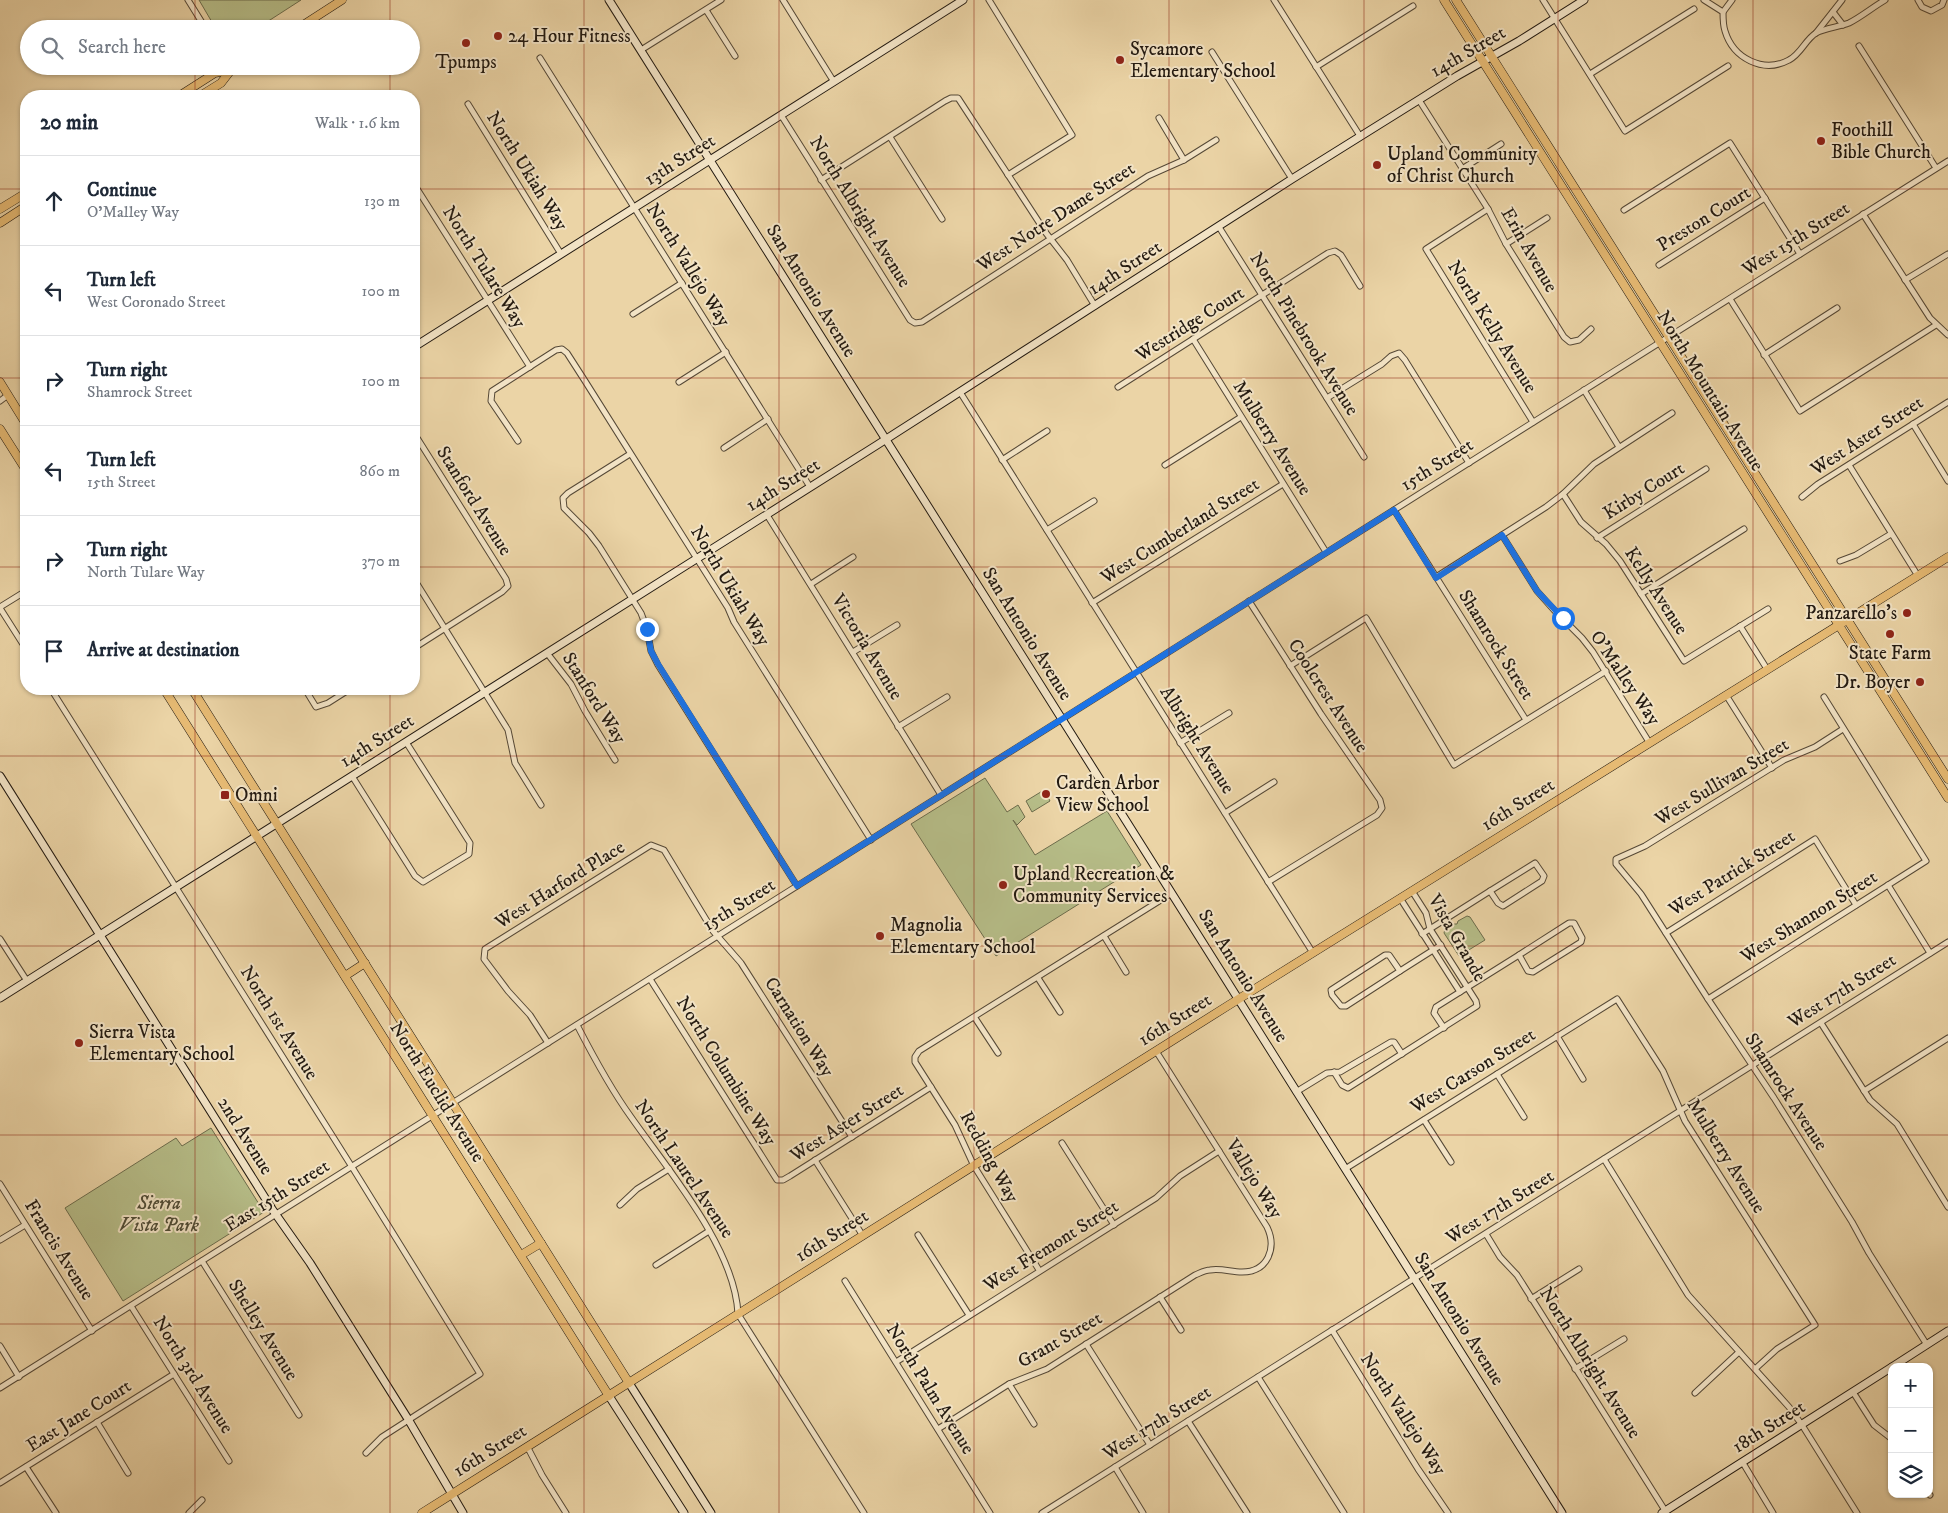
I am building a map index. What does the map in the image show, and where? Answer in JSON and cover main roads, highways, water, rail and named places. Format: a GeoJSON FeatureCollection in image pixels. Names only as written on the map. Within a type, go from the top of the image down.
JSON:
{"type":"FeatureCollection","features":[{"type":"Feature","properties":{"kind":"main road"},"geometry":{"type":"LineString","coordinates":[[311,20],[342,0]]}},
{"type":"Feature","properties":{"kind":"main road","name":"North Mountain Avenue"},"geometry":{"type":"LineString","coordinates":[[1444,0],[1948,798]]}},
{"type":"Feature","properties":{"kind":"main road","name":"North Mountain Avenue"},"geometry":{"type":"LineString","coordinates":[[1456,0],[1948,779]]}},
{"type":"Feature","properties":{"kind":"main road"},"geometry":{"type":"LineString","coordinates":[[188,90],[212,75]]}},
{"type":"Feature","properties":{"kind":"main road"},"geometry":{"type":"LineString","coordinates":[[210,90],[221,83],[227,75]]}},
{"type":"Feature","properties":{"kind":"main road"},"geometry":{"type":"LineString","coordinates":[[0,209],[20,197]]}},
{"type":"Feature","properties":{"kind":"main road"},"geometry":{"type":"LineString","coordinates":[[0,223],[20,210]]}},
{"type":"Feature","properties":{"kind":"main road"},"geometry":{"type":"LineString","coordinates":[[0,382],[20,414]]}},
{"type":"Feature","properties":{"kind":"main road"},"geometry":{"type":"LineString","coordinates":[[0,429],[20,459]]}},
{"type":"Feature","properties":{"kind":"main road","name":"16th Street"},"geometry":{"type":"LineString","coordinates":[[422,1513],[1238,999],[1948,557]]}},
{"type":"Feature","properties":{"kind":"main road","name":"North Euclid Avenue"},"geometry":{"type":"LineString","coordinates":[[168,695],[609,1396]]}},
{"type":"Feature","properties":{"kind":"main road","name":"North Euclid Avenue"},"geometry":{"type":"LineString","coordinates":[[196,695],[454,1102],[629,1384]]}},
{"type":"Feature","properties":{"kind":"main road"},"geometry":{"type":"LineString","coordinates":[[1931,770],[1940,766]]}},
{"type":"Feature","properties":{"kind":"main road"},"geometry":{"type":"LineString","coordinates":[[345,976],[365,963]]}},
{"type":"Feature","properties":{"kind":"main road"},"geometry":{"type":"LineString","coordinates":[[522,1255],[541,1243]]}},
{"type":"Feature","properties":{"kind":"place","name":"24 Hour Fitness"},"geometry":{"type":"Point","coordinates":[498,36]}},
{"type":"Feature","properties":{"kind":"place","name":"Tpumps"},"geometry":{"type":"Point","coordinates":[466,43]}},
{"type":"Feature","properties":{"kind":"place","name":"Sycamore Elementary School"},"geometry":{"type":"Point","coordinates":[1120,60]}},
{"type":"Feature","properties":{"kind":"place","name":"Foothill Bible Church"},"geometry":{"type":"Point","coordinates":[1821,141]}},
{"type":"Feature","properties":{"kind":"place","name":"Upland Community of Christ Church"},"geometry":{"type":"Point","coordinates":[1377,165]}},
{"type":"Feature","properties":{"kind":"place","name":"Panzarello's"},"geometry":{"type":"Point","coordinates":[1907,613]}},
{"type":"Feature","properties":{"kind":"place","name":"State Farm"},"geometry":{"type":"Point","coordinates":[1890,634]}},
{"type":"Feature","properties":{"kind":"place","name":"Dr. Boyer"},"geometry":{"type":"Point","coordinates":[1920,682]}},
{"type":"Feature","properties":{"kind":"place","name":"Carden Arbor View School"},"geometry":{"type":"Point","coordinates":[1046,794]}},
{"type":"Feature","properties":{"kind":"place","name":"Omni"},"geometry":{"type":"Point","coordinates":[225,795]}},
{"type":"Feature","properties":{"kind":"place","name":"Upland Recreation & Community Services"},"geometry":{"type":"Point","coordinates":[1003,885]}},
{"type":"Feature","properties":{"kind":"place","name":"Magnolia Elementary School"},"geometry":{"type":"Point","coordinates":[880,936]}},
{"type":"Feature","properties":{"kind":"place","name":"Sierra Vista Elementary School"},"geometry":{"type":"Point","coordinates":[79,1043]}},
{"type":"Feature","properties":{"kind":"park label","name":"Sierra Vista Park"},"geometry":{"type":"Point","coordinates":[159,1214]}}]}
